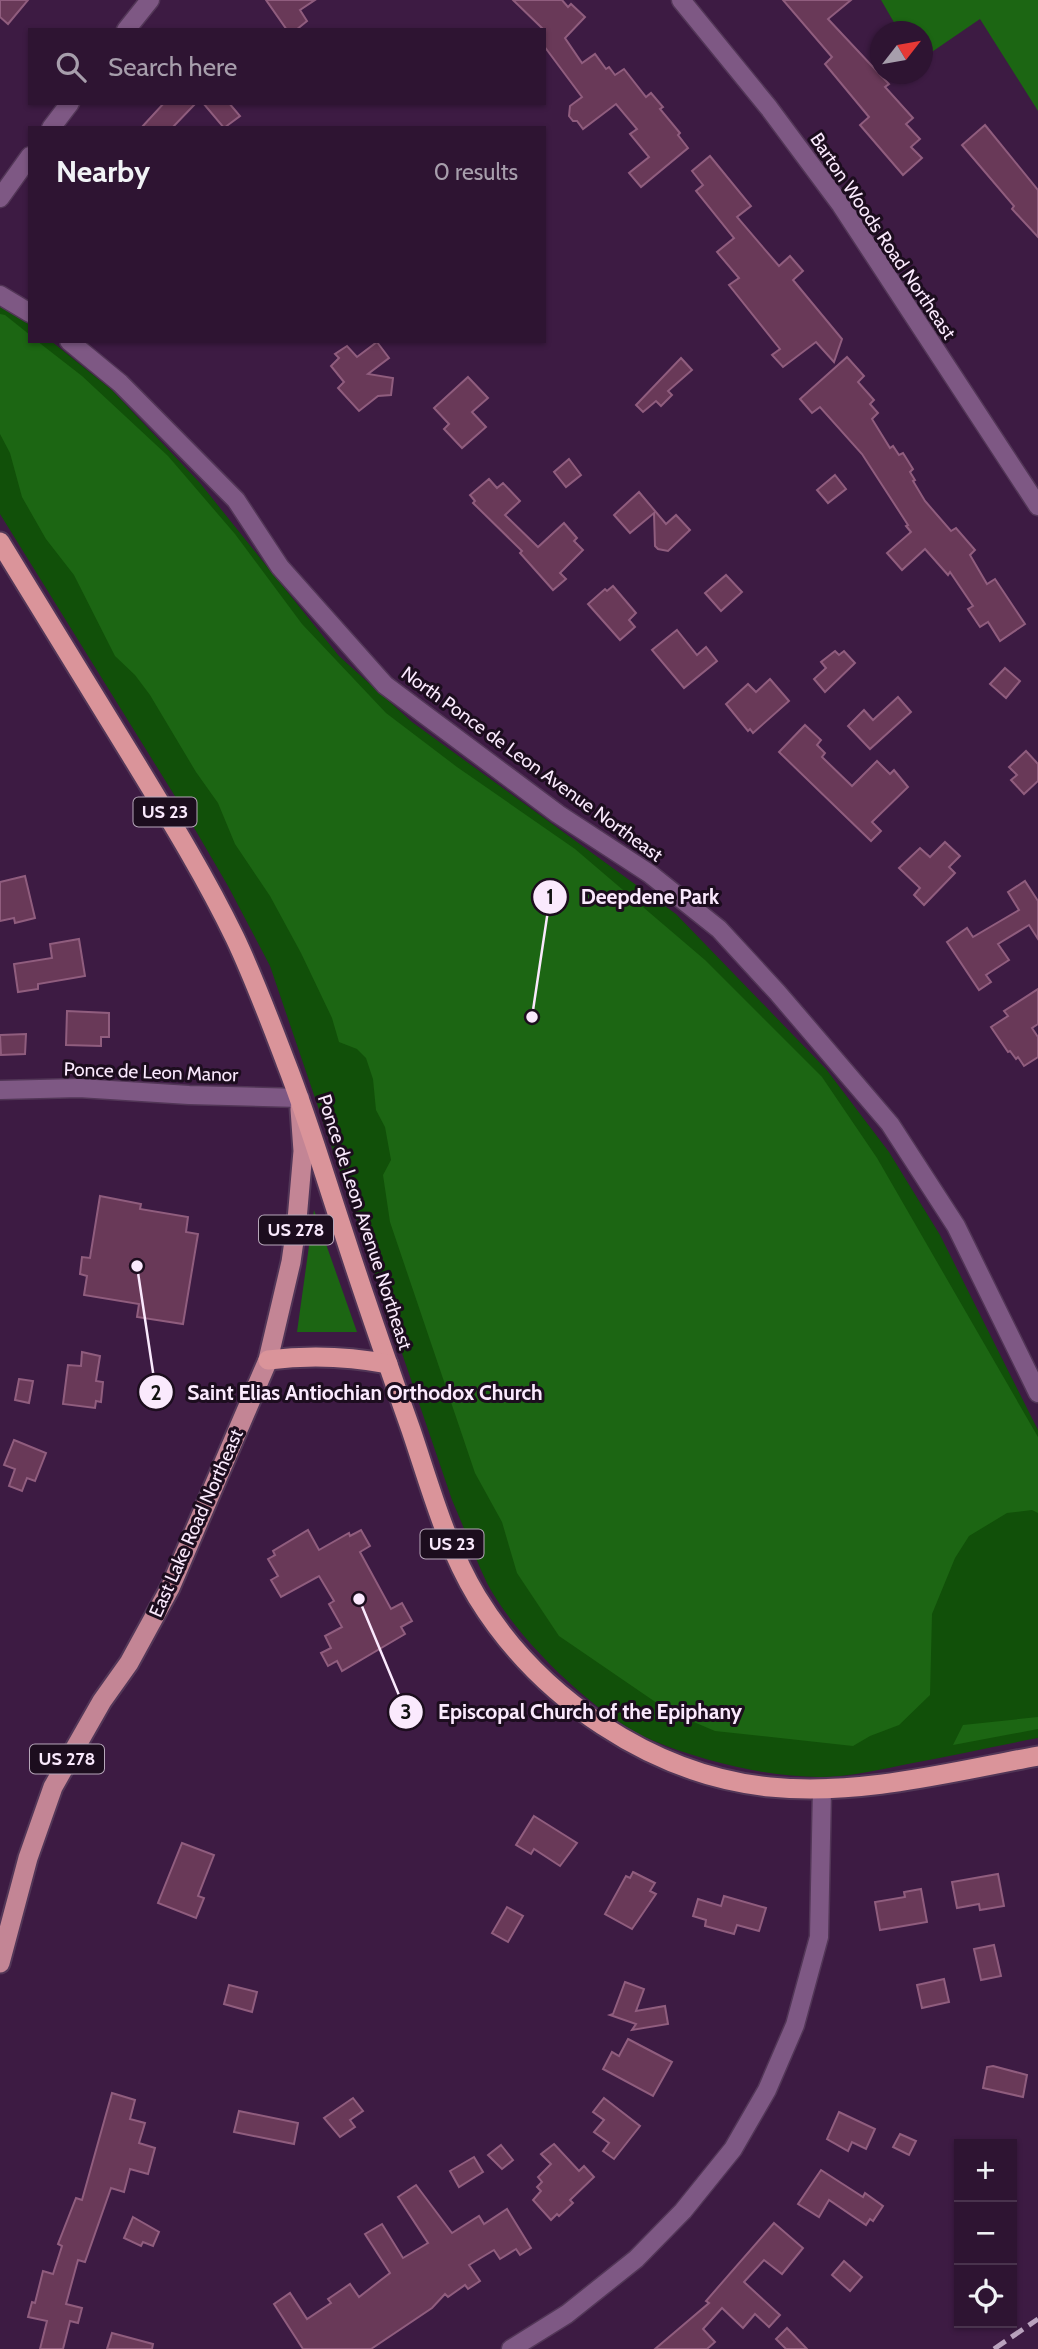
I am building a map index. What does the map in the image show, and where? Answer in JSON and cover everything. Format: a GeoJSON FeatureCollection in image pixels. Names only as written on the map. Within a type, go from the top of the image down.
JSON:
{"type":"FeatureCollection","features":[{"type":"Feature","properties":{"kind":"highway","name":"Ponce de Leon Avenue Northeast"},"geometry":{"type":"LineString","coordinates":[[0,542],[155,795],[216,903],[251,975],[300,1098],[446,1530],[476,1595],[530,1666],[557,1692],[603,1727],[660,1757],[718,1777],[769,1787],[822,1789],[898,1781],[1038,1756]]}},
{"type":"Feature","properties":{"kind":"highway"},"geometry":{"type":"LineString","coordinates":[[268,1360],[303,1356],[358,1358],[388,1364]]}},
{"type":"Feature","properties":{"kind":"main road","name":"East Lake Road Northeast"},"geometry":{"type":"LineString","coordinates":[[0,1963],[28,1858],[53,1787],[94,1713],[129,1663],[170,1588],[268,1360],[297,1220],[303,1151],[300,1098]]}},
{"type":"Feature","properties":{"kind":"street"},"geometry":{"type":"LineString","coordinates":[[128,28],[149,0]]}},
{"type":"Feature","properties":{"kind":"street","name":"Barton Woods Road Northeast"},"geometry":{"type":"LineString","coordinates":[[681,0],[769,108],[841,205],[1038,506]]}},
{"type":"Feature","properties":{"kind":"street"},"geometry":{"type":"LineString","coordinates":[[53,126],[68,105]]}},
{"type":"Feature","properties":{"kind":"street"},"geometry":{"type":"LineString","coordinates":[[0,198],[28,159]]}},
{"type":"Feature","properties":{"kind":"street"},"geometry":{"type":"LineString","coordinates":[[0,295],[28,312]]}},
{"type":"Feature","properties":{"kind":"street","name":"North Ponce de Leon Avenue Northeast"},"geometry":{"type":"LineString","coordinates":[[71,343],[120,383],[236,500],[280,567],[385,685],[558,814],[650,874],[719,929],[837,1060],[897,1135],[956,1227],[1038,1393]]}},
{"type":"Feature","properties":{"kind":"street","name":"Ponce de Leon Manor"},"geometry":{"type":"LineString","coordinates":[[0,1090],[79,1088],[300,1098]]}},
{"type":"Feature","properties":{"kind":"street"},"geometry":{"type":"LineString","coordinates":[[511,2349],[567,2314],[636,2259],[682,2211],[733,2149],[767,2090],[795,2025],[819,1937],[822,1789]]}},
{"type":"Feature","properties":{"kind":"green space"},"geometry":{"type":"Polygon","coordinates":[[[881,0],[1038,0],[1038,111],[980,19],[933,51],[933,21],[893,21],[881,0]]]}},
{"type":"Feature","properties":{"kind":"green space"},"geometry":{"type":"Polygon","coordinates":[[[0,305],[28,324],[28,343],[53,343],[112,390],[200,483],[339,656],[412,722],[676,914],[826,1069],[889,1152],[940,1235],[1038,1430],[1038,1738],[843,1776],[799,1776],[735,1767],[693,1755],[631,1730],[583,1695],[517,1628],[487,1583],[452,1500],[270,966],[186,814],[0,514],[0,305]]]}},
{"type":"Feature","properties":{"kind":"green space"},"geometry":{"type":"Polygon","coordinates":[[[0,314],[28,333],[28,343],[40,343],[82,376],[168,456],[235,534],[302,624],[386,713],[457,767],[575,849],[705,960],[822,1077],[877,1158],[1038,1437],[1038,1513],[1032,1510],[1007,1513],[969,1536],[955,1558],[932,1614],[930,1695],[899,1725],[853,1746],[715,1731],[670,1712],[559,1636],[517,1573],[502,1522],[475,1473],[390,1222],[383,1175],[391,1160],[385,1127],[376,1110],[373,1079],[366,1058],[357,1049],[339,1042],[332,1018],[301,953],[270,896],[235,844],[218,803],[150,695],[135,675],[115,656],[74,575],[46,539],[22,497],[10,453],[0,434],[0,314]]]}},
{"type":"Feature","properties":{"kind":"green space"},"geometry":{"type":"Polygon","coordinates":[[[314,1210],[357,1332],[297,1332],[314,1210]]]}},
{"type":"Feature","properties":{"kind":"green space"},"geometry":{"type":"Polygon","coordinates":[[[1038,1717],[1038,1729],[953,1745],[963,1725],[1038,1717]]]}},
{"type":"Feature","properties":{"kind":"building"},"geometry":{"type":"Polygon","coordinates":[[[0,0],[28,0],[8,24],[0,17],[0,0]]]}},
{"type":"Feature","properties":{"kind":"building"},"geometry":{"type":"Polygon","coordinates":[[[266,0],[315,0],[300,10],[307,21],[298,28],[286,28],[266,0]]]}},
{"type":"Feature","properties":{"kind":"building"},"geometry":{"type":"Polygon","coordinates":[[[513,0],[562,0],[568,7],[571,4],[585,17],[565,38],[582,63],[595,54],[606,69],[609,67],[615,75],[624,69],[646,97],[651,93],[663,107],[660,109],[680,133],[678,135],[688,148],[641,187],[629,173],[649,157],[630,134],[637,129],[616,104],[583,129],[577,121],[573,121],[569,116],[570,106],[582,97],[546,49],[546,28],[542,28],[513,0]]]}},
{"type":"Feature","properties":{"kind":"building"},"geometry":{"type":"Polygon","coordinates":[[[783,0],[851,0],[828,19],[870,64],[870,84],[889,84],[885,87],[913,118],[906,124],[920,139],[911,147],[922,158],[903,175],[860,125],[869,117],[825,64],[832,57],[783,0]]]}},
{"type":"Feature","properties":{"kind":"building"},"geometry":{"type":"Polygon","coordinates":[[[162,105],[194,105],[174,126],[143,126],[162,105]]]}},
{"type":"Feature","properties":{"kind":"building"},"geometry":{"type":"Polygon","coordinates":[[[205,105],[231,105],[240,116],[227,126],[222,126],[205,105]]]}},
{"type":"Feature","properties":{"kind":"building"},"geometry":{"type":"Polygon","coordinates":[[[985,125],[1038,190],[1038,237],[1012,209],[1014,206],[962,145],[985,125]]]}},
{"type":"Feature","properties":{"kind":"building"},"geometry":{"type":"Polygon","coordinates":[[[710,156],[751,206],[737,217],[779,266],[790,256],[803,271],[793,280],[842,339],[834,362],[816,342],[783,367],[772,355],[780,349],[729,285],[739,278],[717,252],[734,238],[696,191],[703,185],[692,171],[710,156]]]}},
{"type":"Feature","properties":{"kind":"building"},"geometry":{"type":"Polygon","coordinates":[[[378,343],[389,358],[368,374],[393,378],[391,395],[378,396],[359,411],[338,388],[344,382],[331,366],[339,358],[335,354],[347,346],[357,357],[378,343]]]}},
{"type":"Feature","properties":{"kind":"building"},"geometry":{"type":"Polygon","coordinates":[[[847,357],[864,376],[858,382],[874,400],[870,404],[878,413],[872,419],[890,448],[893,446],[899,455],[903,453],[913,469],[910,472],[915,480],[913,481],[925,501],[951,531],[956,528],[975,550],[970,555],[987,584],[995,579],[1025,624],[1000,641],[988,622],[980,627],[968,609],[973,606],[950,572],[948,575],[925,549],[902,570],[887,553],[911,532],[906,526],[908,525],[862,454],[820,407],[812,413],[800,399],[847,357]]]}},
{"type":"Feature","properties":{"kind":"building"},"geometry":{"type":"Polygon","coordinates":[[[681,358],[692,370],[668,391],[672,395],[661,406],[656,401],[643,412],[636,405],[681,358]]]}},
{"type":"Feature","properties":{"kind":"building"},"geometry":{"type":"Polygon","coordinates":[[[468,377],[488,398],[472,412],[486,427],[462,448],[444,429],[449,424],[434,408],[468,377]]]}},
{"type":"Feature","properties":{"kind":"building"},"geometry":{"type":"Polygon","coordinates":[[[569,459],[581,475],[566,487],[554,472],[569,459]]]}},
{"type":"Feature","properties":{"kind":"building"},"geometry":{"type":"Polygon","coordinates":[[[835,475],[846,489],[828,503],[817,490],[835,475]]]}},
{"type":"Feature","properties":{"kind":"building"},"geometry":{"type":"Polygon","coordinates":[[[489,479],[497,488],[503,483],[520,501],[505,515],[538,547],[564,523],[577,538],[574,541],[583,550],[560,573],[566,579],[553,590],[520,553],[522,551],[473,503],[475,501],[470,495],[489,479]]]}},
{"type":"Feature","properties":{"kind":"building"},"geometry":{"type":"Polygon","coordinates":[[[639,492],[666,524],[676,515],[690,530],[668,551],[655,546],[654,513],[630,533],[614,515],[639,492]]]}},
{"type":"Feature","properties":{"kind":"building"},"geometry":{"type":"Polygon","coordinates":[[[726,575],[742,592],[721,611],[705,593],[726,575]]]}},
{"type":"Feature","properties":{"kind":"building"},"geometry":{"type":"Polygon","coordinates":[[[613,586],[636,613],[629,620],[635,627],[620,640],[588,604],[605,589],[607,591],[613,586]]]}},
{"type":"Feature","properties":{"kind":"building"},"geometry":{"type":"Polygon","coordinates":[[[677,630],[697,655],[706,647],[717,661],[684,688],[652,650],[677,630]]]}},
{"type":"Feature","properties":{"kind":"building"},"geometry":{"type":"Polygon","coordinates":[[[835,651],[839,655],[844,651],[855,663],[825,692],[814,679],[826,668],[821,662],[835,651]]]}},
{"type":"Feature","properties":{"kind":"building"},"geometry":{"type":"Polygon","coordinates":[[[1005,668],[1020,681],[1006,698],[990,684],[1005,668]]]}},
{"type":"Feature","properties":{"kind":"building"},"geometry":{"type":"Polygon","coordinates":[[[770,679],[789,701],[753,733],[750,729],[748,731],[726,704],[748,684],[756,692],[770,679]]]}},
{"type":"Feature","properties":{"kind":"building"},"geometry":{"type":"Polygon","coordinates":[[[898,697],[911,712],[870,749],[848,726],[864,710],[873,720],[898,697]]]}},
{"type":"Feature","properties":{"kind":"building"},"geometry":{"type":"Polygon","coordinates":[[[805,725],[821,740],[817,745],[825,753],[822,757],[852,786],[877,761],[890,774],[894,770],[908,787],[872,822],[881,831],[871,841],[779,752],[805,725]]]}},
{"type":"Feature","properties":{"kind":"building"},"geometry":{"type":"Polygon","coordinates":[[[1026,751],[1038,764],[1038,781],[1024,794],[1011,780],[1017,775],[1009,767],[1026,751]]]}},
{"type":"Feature","properties":{"kind":"building"},"geometry":{"type":"Polygon","coordinates":[[[945,842],[960,856],[949,867],[955,873],[924,905],[914,895],[920,888],[899,868],[920,848],[930,857],[945,842]]]}},
{"type":"Feature","properties":{"kind":"building"},"geometry":{"type":"Polygon","coordinates":[[[25,876],[35,918],[15,923],[14,918],[0,921],[0,882],[25,876]]]}},
{"type":"Feature","properties":{"kind":"building"},"geometry":{"type":"Polygon","coordinates":[[[1025,881],[1038,901],[1038,939],[1029,925],[998,944],[1009,960],[986,975],[991,982],[979,990],[947,942],[967,928],[973,937],[1019,910],[1008,892],[1025,881]]]}},
{"type":"Feature","properties":{"kind":"building"},"geometry":{"type":"Polygon","coordinates":[[[79,939],[85,976],[38,984],[38,989],[18,992],[14,964],[52,958],[50,944],[79,939]]]}},
{"type":"Feature","properties":{"kind":"building"},"geometry":{"type":"Polygon","coordinates":[[[1038,989],[1038,1024],[1032,1028],[1038,1037],[1038,1057],[1024,1066],[1018,1057],[1016,1059],[1008,1052],[991,1027],[1008,1016],[1004,1011],[1038,989]]]}},
{"type":"Feature","properties":{"kind":"building"},"geometry":{"type":"Polygon","coordinates":[[[67,1011],[109,1013],[109,1037],[101,1037],[101,1046],[66,1045],[67,1011]]]}},
{"type":"Feature","properties":{"kind":"building"},"geometry":{"type":"Polygon","coordinates":[[[26,1034],[25,1054],[1,1055],[0,1035],[26,1034]]]}},
{"type":"Feature","properties":{"kind":"building"},"geometry":{"type":"Polygon","coordinates":[[[100,1196],[141,1204],[140,1209],[188,1217],[186,1232],[198,1234],[183,1324],[137,1317],[139,1304],[84,1295],[87,1276],[80,1274],[82,1257],[90,1258],[100,1196]]]}},
{"type":"Feature","properties":{"kind":"building"},"geometry":{"type":"Polygon","coordinates":[[[82,1352],[100,1356],[96,1381],[103,1382],[101,1402],[96,1401],[95,1408],[63,1404],[68,1365],[81,1366],[82,1352]]]}},
{"type":"Feature","properties":{"kind":"building"},"geometry":{"type":"Polygon","coordinates":[[[19,1379],[33,1381],[29,1403],[15,1400],[19,1379]]]}},
{"type":"Feature","properties":{"kind":"building"},"geometry":{"type":"Polygon","coordinates":[[[14,1440],[46,1453],[35,1481],[27,1478],[22,1491],[9,1486],[15,1469],[4,1465],[14,1440]]]}},
{"type":"Feature","properties":{"kind":"building"},"geometry":{"type":"Polygon","coordinates":[[[308,1530],[319,1550],[349,1533],[350,1536],[361,1530],[370,1546],[360,1552],[391,1609],[402,1603],[412,1621],[401,1627],[405,1634],[342,1671],[337,1661],[328,1666],[321,1653],[331,1648],[325,1636],[342,1627],[329,1604],[334,1601],[319,1576],[281,1597],[271,1580],[278,1576],[268,1559],[275,1555],[273,1551],[308,1530]]]}},
{"type":"Feature","properties":{"kind":"building"},"geometry":{"type":"Polygon","coordinates":[[[534,1816],[577,1843],[560,1866],[534,1849],[531,1854],[516,1845],[534,1816]]]}},
{"type":"Feature","properties":{"kind":"building"},"geometry":{"type":"Polygon","coordinates":[[[182,1843],[214,1855],[198,1896],[204,1898],[196,1918],[158,1903],[182,1843]]]}},
{"type":"Feature","properties":{"kind":"building"},"geometry":{"type":"Polygon","coordinates":[[[633,1872],[655,1883],[650,1891],[656,1894],[632,1929],[605,1914],[626,1876],[630,1878],[633,1872]]]}},
{"type":"Feature","properties":{"kind":"building"},"geometry":{"type":"Polygon","coordinates":[[[998,1874],[1004,1906],[980,1910],[979,1904],[957,1908],[952,1882],[998,1874]]]}},
{"type":"Feature","properties":{"kind":"building"},"geometry":{"type":"Polygon","coordinates":[[[921,1889],[927,1922],[880,1930],[875,1902],[905,1897],[904,1892],[921,1889]]]}},
{"type":"Feature","properties":{"kind":"building"},"geometry":{"type":"Polygon","coordinates":[[[724,1896],[766,1908],[759,1931],[737,1925],[734,1934],[705,1926],[706,1920],[693,1916],[698,1899],[721,1906],[724,1896]]]}},
{"type":"Feature","properties":{"kind":"building"},"geometry":{"type":"Polygon","coordinates":[[[507,1907],[523,1916],[508,1942],[492,1933],[507,1907]]]}},
{"type":"Feature","properties":{"kind":"building"},"geometry":{"type":"Polygon","coordinates":[[[994,1945],[1001,1976],[981,1980],[974,1949],[994,1945]]]}},
{"type":"Feature","properties":{"kind":"building"},"geometry":{"type":"Polygon","coordinates":[[[944,1979],[949,2002],[922,2008],[917,1985],[944,1979]]]}},
{"type":"Feature","properties":{"kind":"building"},"geometry":{"type":"Polygon","coordinates":[[[625,1982],[644,1989],[636,2011],[665,2006],[668,2024],[632,2030],[636,2024],[610,2015],[613,2014],[625,1982]]]}},
{"type":"Feature","properties":{"kind":"building"},"geometry":{"type":"Polygon","coordinates":[[[229,1985],[257,1992],[252,2012],[224,2004],[229,1985]]]}},
{"type":"Feature","properties":{"kind":"building"},"geometry":{"type":"Polygon","coordinates":[[[628,2039],[672,2062],[653,2096],[603,2069],[612,2052],[619,2056],[628,2039]]]}},
{"type":"Feature","properties":{"kind":"building"},"geometry":{"type":"Polygon","coordinates":[[[993,2066],[1027,2075],[1023,2097],[983,2088],[987,2067],[993,2066]]]}},
{"type":"Feature","properties":{"kind":"building"},"geometry":{"type":"Polygon","coordinates":[[[112,2093],[135,2100],[130,2119],[145,2123],[139,2143],[155,2148],[148,2174],[130,2169],[124,2192],[111,2188],[85,2262],[78,2260],[66,2304],[82,2308],[78,2323],[70,2321],[63,2349],[40,2349],[47,2321],[28,2317],[32,2302],[35,2303],[43,2271],[53,2274],[62,2246],[58,2244],[76,2198],[82,2200],[112,2093]]]}},
{"type":"Feature","properties":{"kind":"building"},"geometry":{"type":"Polygon","coordinates":[[[353,2098],[363,2111],[350,2120],[355,2127],[340,2137],[324,2118],[353,2098]]]}},
{"type":"Feature","properties":{"kind":"building"},"geometry":{"type":"Polygon","coordinates":[[[604,2098],[640,2126],[614,2159],[603,2151],[609,2143],[594,2132],[604,2120],[593,2112],[604,2098]]]}},
{"type":"Feature","properties":{"kind":"building"},"geometry":{"type":"Polygon","coordinates":[[[239,2111],[298,2123],[294,2144],[234,2132],[239,2111]]]}},
{"type":"Feature","properties":{"kind":"building"},"geometry":{"type":"Polygon","coordinates":[[[839,2112],[875,2129],[866,2149],[852,2142],[848,2151],[827,2139],[839,2112]]]}},
{"type":"Feature","properties":{"kind":"building"},"geometry":{"type":"Polygon","coordinates":[[[900,2134],[916,2141],[909,2155],[893,2147],[900,2134]]]}},
{"type":"Feature","properties":{"kind":"building"},"geometry":{"type":"Polygon","coordinates":[[[554,2144],[579,2171],[584,2166],[594,2177],[570,2200],[573,2203],[551,2220],[533,2200],[541,2191],[537,2187],[542,2182],[538,2177],[551,2164],[541,2154],[554,2144]]]}},
{"type":"Feature","properties":{"kind":"building"},"geometry":{"type":"Polygon","coordinates":[[[501,2145],[513,2160],[502,2169],[488,2155],[501,2145]]]}},
{"type":"Feature","properties":{"kind":"building"},"geometry":{"type":"Polygon","coordinates":[[[474,2157],[483,2172],[459,2187],[450,2171],[474,2157]]]}},
{"type":"Feature","properties":{"kind":"building"},"geometry":{"type":"Polygon","coordinates":[[[821,2170],[863,2197],[865,2193],[883,2206],[873,2221],[870,2219],[866,2225],[829,2200],[819,2217],[798,2204],[821,2170]]]}},
{"type":"Feature","properties":{"kind":"building"},"geometry":{"type":"Polygon","coordinates":[[[416,2185],[452,2233],[479,2216],[484,2224],[507,2209],[531,2248],[520,2255],[516,2249],[500,2259],[494,2250],[469,2265],[480,2281],[468,2289],[465,2285],[448,2297],[445,2294],[432,2308],[371,2349],[303,2349],[274,2304],[290,2293],[307,2319],[331,2303],[328,2299],[350,2284],[359,2297],[390,2273],[365,2234],[382,2224],[403,2258],[428,2243],[398,2197],[416,2185]]]}},
{"type":"Feature","properties":{"kind":"building"},"geometry":{"type":"Polygon","coordinates":[[[133,2217],[159,2232],[153,2246],[143,2242],[141,2246],[124,2238],[133,2217]]]}},
{"type":"Feature","properties":{"kind":"building"},"geometry":{"type":"Polygon","coordinates":[[[774,2223],[803,2248],[782,2274],[764,2260],[744,2282],[780,2315],[769,2327],[755,2314],[743,2328],[722,2308],[703,2329],[715,2342],[707,2349],[655,2349],[709,2303],[706,2301],[774,2223]]]}},
{"type":"Feature","properties":{"kind":"building"},"geometry":{"type":"Polygon","coordinates":[[[844,2261],[862,2277],[850,2291],[832,2275],[844,2261]]]}},
{"type":"Feature","properties":{"kind":"building"},"geometry":{"type":"Polygon","coordinates":[[[787,2328],[807,2349],[786,2349],[776,2339],[787,2328]]]}},
{"type":"Feature","properties":{"kind":"building"},"geometry":{"type":"Polygon","coordinates":[[[112,2333],[153,2344],[152,2349],[107,2349],[112,2333]]]}},
{"type":"Feature","properties":{"kind":"railway"},"geometry":{"type":"LineString","coordinates":[[994,2349],[1038,2319]]}},
{"type":"Feature","properties":{"kind":"place","name":"Deepdene Park"},"geometry":{"type":"Point","coordinates":[532,1017]}},
{"type":"Feature","properties":{"kind":"place","name":"Saint Elias Antiochian Orthodox Church"},"geometry":{"type":"Point","coordinates":[137,1266]}},
{"type":"Feature","properties":{"kind":"place","name":"Episcopal Church of the Epiphany"},"geometry":{"type":"Point","coordinates":[359,1599]}}]}
